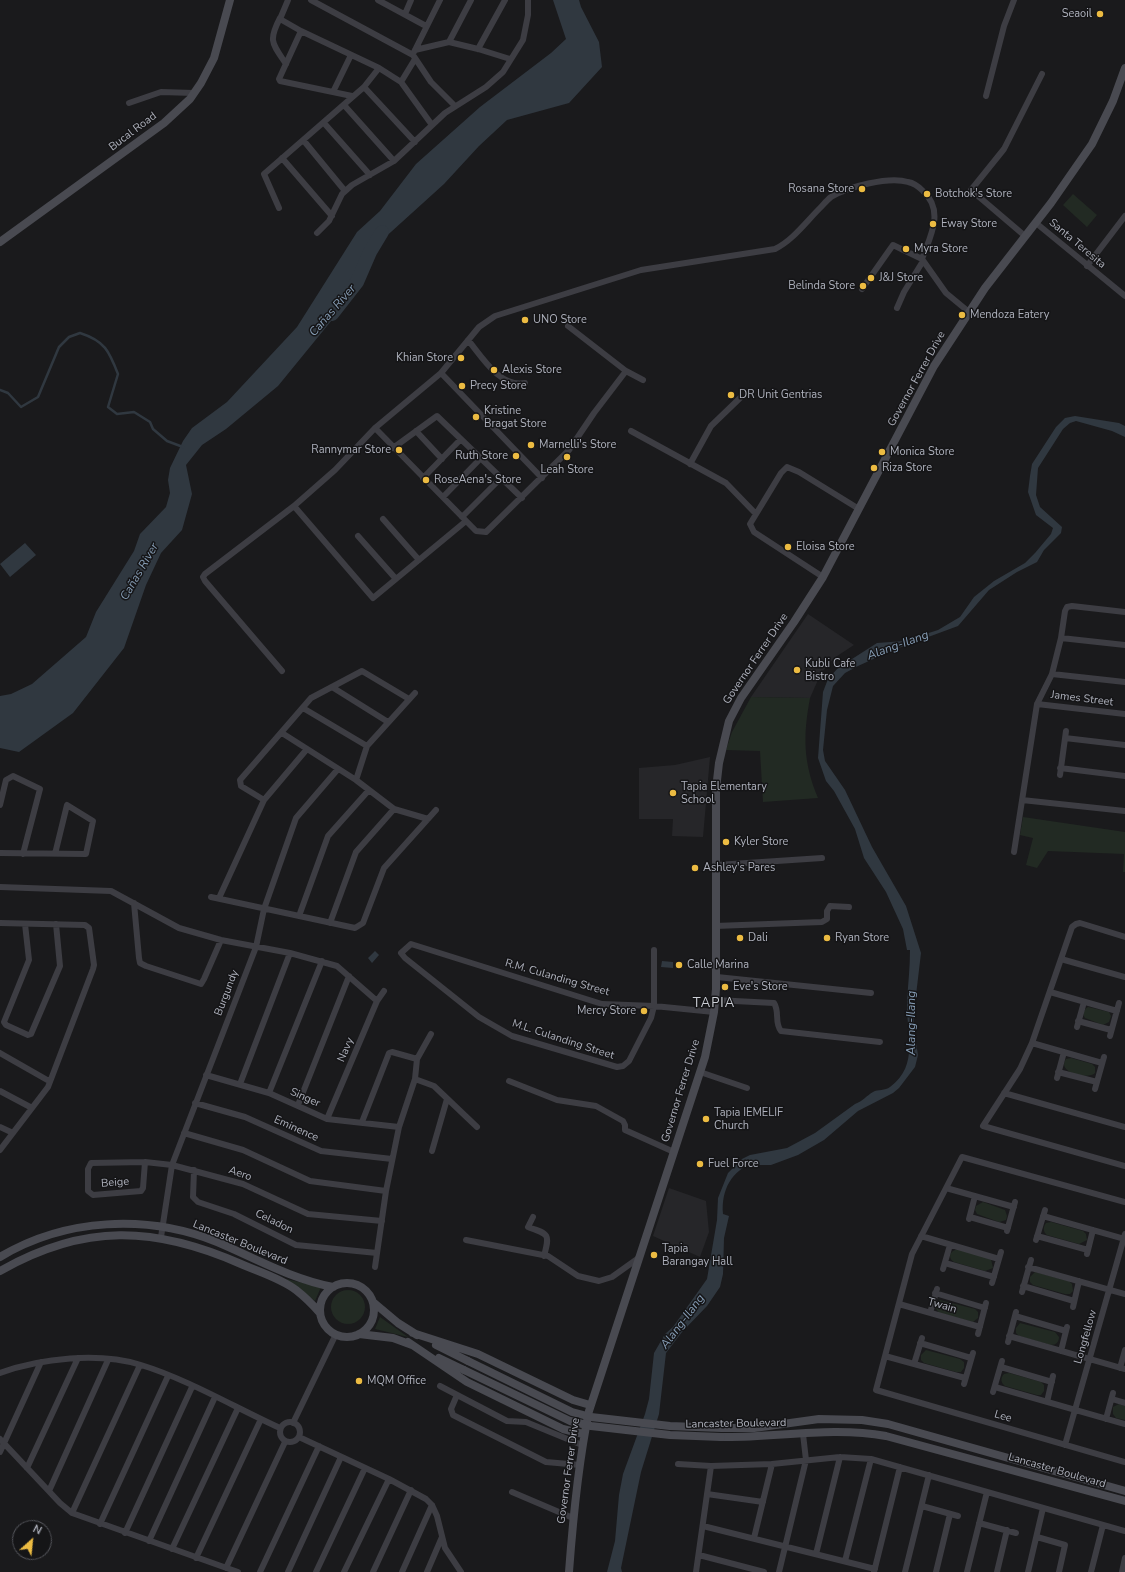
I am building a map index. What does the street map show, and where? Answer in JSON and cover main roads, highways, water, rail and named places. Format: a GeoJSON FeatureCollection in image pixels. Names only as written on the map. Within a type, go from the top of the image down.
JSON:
{"type":"FeatureCollection","features":[{"type":"Feature","properties":{"kind":"main road","name":"Bucal Road"},"geometry":{"type":"LineString","coordinates":[[0,242],[164,123],[194,94],[214,58],[230,0]]}},
{"type":"Feature","properties":{"kind":"main road","name":"Governor Ferrer Drive"},"geometry":{"type":"LineString","coordinates":[[569,1572],[573,1518],[583,1434],[590,1405],[700,1072],[714,1012],[717,977],[715,926],[717,865],[716,789],[725,730],[741,698],[794,622],[823,577],[934,366],[985,288],[1036,223],[1092,144],[1112,101],[1125,68]]}},
{"type":"Feature","properties":{"kind":"main road","name":"Lancaster Boulevard"},"geometry":{"type":"LineString","coordinates":[[0,1257],[33,1240],[85,1226],[114,1224],[163,1227],[191,1233],[302,1280],[333,1287]]}},
{"type":"Feature","properties":{"kind":"main road","name":"Lancaster Boulevard"},"geometry":{"type":"LineString","coordinates":[[0,1271],[36,1252],[87,1238],[126,1236],[162,1237],[212,1251],[284,1283],[296,1290],[320,1313]]}},
{"type":"Feature","properties":{"kind":"main road"},"geometry":{"type":"LineString","coordinates":[[348,1283],[358,1285],[366,1290],[373,1302],[374,1312],[372,1321],[367,1328],[359,1334],[349,1337],[336,1334],[326,1327],[320,1313],[323,1298],[333,1287],[348,1283]]}},
{"type":"Feature","properties":{"kind":"main road","name":"Lancaster Boulevard"},"geometry":{"type":"LineString","coordinates":[[373,1302],[398,1323],[413,1333],[535,1395],[578,1414],[591,1417],[670,1426],[722,1428],[754,1428],[826,1419],[862,1420],[888,1424],[1125,1491]]}},
{"type":"Feature","properties":{"kind":"main road"},"geometry":{"type":"LineString","coordinates":[[413,1333],[478,1354],[573,1400],[590,1405]]}},
{"type":"Feature","properties":{"kind":"main road","name":"Lancaster Boulevard"},"geometry":{"type":"LineString","coordinates":[[359,1334],[393,1338],[408,1342],[570,1421],[590,1426],[670,1435],[720,1437],[844,1431],[886,1436],[1125,1501]]}},
{"type":"Feature","properties":{"kind":"main road"},"geometry":{"type":"LineString","coordinates":[[408,1342],[467,1382],[563,1429],[583,1434]]}},
{"type":"Feature","properties":{"kind":"water"},"geometry":{"type":"Polygon","coordinates":[[[553,0],[579,0],[581,7],[599,42],[602,67],[569,103],[507,120],[479,146],[444,184],[370,251],[336,315],[278,386],[226,429],[202,445],[186,465],[192,494],[182,530],[161,553],[146,585],[124,648],[73,713],[19,752],[0,748],[0,696],[11,694],[32,684],[86,637],[96,612],[134,551],[140,534],[166,507],[170,493],[168,480],[170,468],[183,441],[192,428],[227,402],[297,327],[357,232],[380,211],[416,164],[480,107],[551,53],[566,39],[553,0]]]}},
{"type":"Feature","properties":{"kind":"water","name":"Alang-Ilang"},"geometry":{"type":"Polygon","coordinates":[[[1075,416],[1119,423],[1125,426],[1125,437],[1112,431],[1076,421],[1070,423],[1063,429],[1038,468],[1036,495],[1040,507],[1062,527],[1061,533],[1044,550],[1037,562],[1017,572],[989,590],[958,626],[893,650],[858,666],[845,673],[833,686],[827,710],[823,750],[825,761],[845,790],[872,847],[906,906],[921,953],[914,1012],[914,1030],[918,1055],[915,1067],[899,1088],[893,1093],[858,1111],[824,1140],[798,1155],[771,1165],[760,1165],[754,1162],[740,1170],[730,1182],[726,1189],[723,1205],[723,1214],[729,1216],[724,1238],[723,1274],[720,1287],[707,1306],[682,1332],[666,1353],[659,1414],[641,1472],[621,1568],[622,1572],[607,1572],[615,1541],[619,1495],[623,1474],[649,1399],[654,1353],[665,1334],[673,1327],[707,1279],[717,1220],[718,1198],[728,1173],[742,1159],[750,1155],[787,1148],[815,1133],[873,1092],[890,1087],[905,1069],[908,1058],[909,1036],[907,1002],[910,950],[907,950],[903,929],[886,892],[864,858],[855,829],[834,791],[826,781],[818,758],[823,692],[828,679],[838,668],[877,643],[904,641],[938,630],[960,617],[974,597],[994,581],[1025,563],[1035,553],[1051,534],[1053,528],[1036,515],[1028,492],[1032,464],[1056,427],[1065,418],[1075,416]]]}},
{"type":"Feature","properties":{"kind":"water"},"geometry":{"type":"Polygon","coordinates":[[[25,543],[36,555],[10,577],[0,564],[25,543]]]}},
{"type":"Feature","properties":{"kind":"water"},"geometry":{"type":"Polygon","coordinates":[[[375,951],[379,955],[372,963],[368,958],[375,951]]]}},
{"type":"Feature","properties":{"kind":"water"},"geometry":{"type":"Polygon","coordinates":[[[662,961],[673,962],[673,968],[661,967],[662,961]]]}},
{"type":"Feature","properties":{"kind":"waterway","name":"Cañas River"},"geometry":{"type":"LineString","coordinates":[[332,314],[357,282],[370,252],[382,232]]}},
{"type":"Feature","properties":{"kind":"waterway"},"geometry":{"type":"LineString","coordinates":[[0,390],[8,393],[21,407],[38,397],[59,347],[69,337],[80,333],[101,343],[109,353],[118,374],[108,407],[117,414],[134,412],[150,422],[153,429],[167,441],[183,447]]}},
{"type":"Feature","properties":{"kind":"place","name":"Seaoil"},"geometry":{"type":"Point","coordinates":[1100,14]}},
{"type":"Feature","properties":{"kind":"place","name":"Rosana Store"},"geometry":{"type":"Point","coordinates":[862,189]}},
{"type":"Feature","properties":{"kind":"place","name":"Botchok's Store"},"geometry":{"type":"Point","coordinates":[927,194]}},
{"type":"Feature","properties":{"kind":"place","name":"Eway Store"},"geometry":{"type":"Point","coordinates":[933,224]}},
{"type":"Feature","properties":{"kind":"place","name":"Myra Store"},"geometry":{"type":"Point","coordinates":[906,249]}},
{"type":"Feature","properties":{"kind":"place","name":"J&J Store"},"geometry":{"type":"Point","coordinates":[871,278]}},
{"type":"Feature","properties":{"kind":"place","name":"Belinda Store"},"geometry":{"type":"Point","coordinates":[863,286]}},
{"type":"Feature","properties":{"kind":"place","name":"Mendoza Eatery"},"geometry":{"type":"Point","coordinates":[962,315]}},
{"type":"Feature","properties":{"kind":"place","name":"UNO Store"},"geometry":{"type":"Point","coordinates":[525,320]}},
{"type":"Feature","properties":{"kind":"place","name":"Khian Store"},"geometry":{"type":"Point","coordinates":[461,358]}},
{"type":"Feature","properties":{"kind":"place","name":"Alexis Store"},"geometry":{"type":"Point","coordinates":[494,370]}},
{"type":"Feature","properties":{"kind":"place","name":"Precy Store"},"geometry":{"type":"Point","coordinates":[462,386]}},
{"type":"Feature","properties":{"kind":"place","name":"DR Unit Gentrias"},"geometry":{"type":"Point","coordinates":[731,395]}},
{"type":"Feature","properties":{"kind":"place","name":"Kristine Bragat Store"},"geometry":{"type":"Point","coordinates":[476,417]}},
{"type":"Feature","properties":{"kind":"place","name":"Marnelli's Store"},"geometry":{"type":"Point","coordinates":[531,445]}},
{"type":"Feature","properties":{"kind":"place","name":"Rannymar Store"},"geometry":{"type":"Point","coordinates":[399,450]}},
{"type":"Feature","properties":{"kind":"place","name":"Monica Store"},"geometry":{"type":"Point","coordinates":[882,452]}},
{"type":"Feature","properties":{"kind":"place","name":"Ruth Store"},"geometry":{"type":"Point","coordinates":[516,456]}},
{"type":"Feature","properties":{"kind":"place","name":"Leah Store"},"geometry":{"type":"Point","coordinates":[567,457]}},
{"type":"Feature","properties":{"kind":"place","name":"Riza Store"},"geometry":{"type":"Point","coordinates":[874,468]}},
{"type":"Feature","properties":{"kind":"place","name":"RoseAena's Store"},"geometry":{"type":"Point","coordinates":[426,480]}},
{"type":"Feature","properties":{"kind":"place","name":"Eloisa Store"},"geometry":{"type":"Point","coordinates":[788,547]}},
{"type":"Feature","properties":{"kind":"place","name":"Kubli Cafe Bistro"},"geometry":{"type":"Point","coordinates":[797,670]}},
{"type":"Feature","properties":{"kind":"place","name":"Tapia Elementary School"},"geometry":{"type":"Point","coordinates":[673,793]}},
{"type":"Feature","properties":{"kind":"place","name":"Kyler Store"},"geometry":{"type":"Point","coordinates":[726,842]}},
{"type":"Feature","properties":{"kind":"place","name":"Ashley's Pares"},"geometry":{"type":"Point","coordinates":[695,868]}},
{"type":"Feature","properties":{"kind":"place","name":"Dali"},"geometry":{"type":"Point","coordinates":[740,938]}},
{"type":"Feature","properties":{"kind":"place","name":"Ryan Store"},"geometry":{"type":"Point","coordinates":[827,938]}},
{"type":"Feature","properties":{"kind":"place","name":"Calle Marina"},"geometry":{"type":"Point","coordinates":[679,965]}},
{"type":"Feature","properties":{"kind":"place","name":"Eve's Store"},"geometry":{"type":"Point","coordinates":[725,987]}},
{"type":"Feature","properties":{"kind":"place","name":"Mercy Store"},"geometry":{"type":"Point","coordinates":[644,1011]}},
{"type":"Feature","properties":{"kind":"place","name":"Tapia IEMELIF Church"},"geometry":{"type":"Point","coordinates":[706,1119]}},
{"type":"Feature","properties":{"kind":"place","name":"Fuel Force"},"geometry":{"type":"Point","coordinates":[700,1164]}},
{"type":"Feature","properties":{"kind":"place","name":"Tapia Barangay Hall"},"geometry":{"type":"Point","coordinates":[654,1255]}},
{"type":"Feature","properties":{"kind":"place","name":"MQM Office"},"geometry":{"type":"Point","coordinates":[359,1381]}},
{"type":"Feature","properties":{"kind":"district","name":"TAPIA"},"geometry":{"type":"Point","coordinates":[714,1004]}}]}
